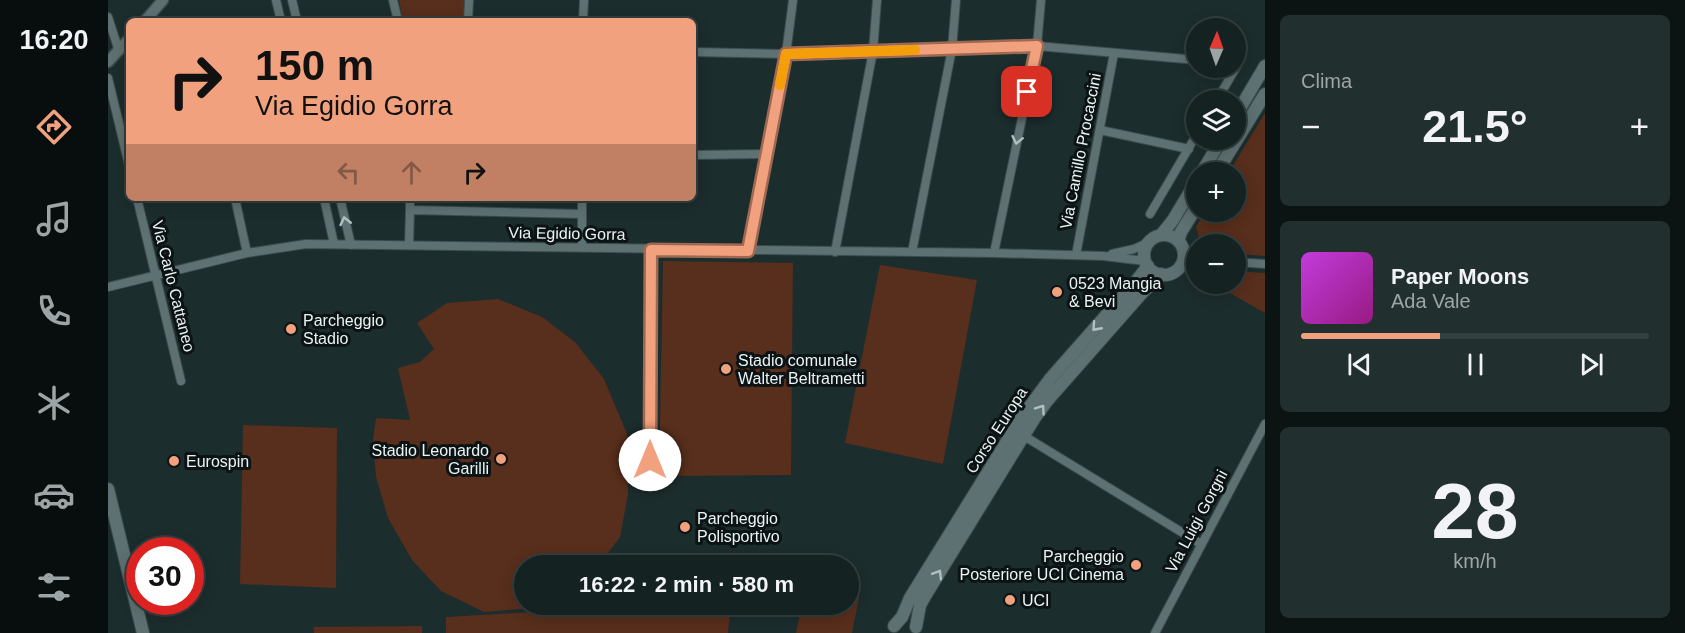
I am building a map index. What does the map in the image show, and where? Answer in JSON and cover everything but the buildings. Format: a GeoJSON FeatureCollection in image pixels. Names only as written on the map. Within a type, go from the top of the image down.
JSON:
{"type":"FeatureCollection","features":[{"type":"Feature","properties":{"kind":"main road"},"geometry":{"type":"LineString","coordinates":[[1246,98],[1265,66]]}},
{"type":"Feature","properties":{"kind":"main road"},"geometry":{"type":"LineString","coordinates":[[1223,162],[1265,94]]}},
{"type":"Feature","properties":{"kind":"main road"},"geometry":{"type":"LineString","coordinates":[[1149,242],[1161,235],[1186,198]]}},
{"type":"Feature","properties":{"kind":"main road"},"geometry":{"type":"LineString","coordinates":[[1179,267],[1183,260],[1181,232],[1187,222]]}},
{"type":"Feature","properties":{"kind":"main road"},"geometry":{"type":"LineString","coordinates":[[1161,235],[1173,238],[1181,246]]}},
{"type":"Feature","properties":{"kind":"main road","name":"Corso Europa"},"geometry":{"type":"LineString","coordinates":[[890,630],[902,617],[910,598],[1022,417],[1050,379],[1133,285],[1146,264],[1144,251],[1149,242]]}},
{"type":"Feature","properties":{"kind":"main road"},"geometry":{"type":"LineString","coordinates":[[1146,264],[1161,274]]}},
{"type":"Feature","properties":{"kind":"main road","name":"Corso Europa"},"geometry":{"type":"LineString","coordinates":[[919,630],[920,605],[925,596],[1047,401],[1142,293],[1161,274],[1171,273],[1179,267]]}},
{"type":"Feature","properties":{"kind":"main road"},"geometry":{"type":"LineString","coordinates":[[108,489],[143,633]]}},
{"type":"Feature","properties":{"kind":"main road"},"geometry":{"type":"LineString","coordinates":[[890,630],[905,623],[919,630]]}},
{"type":"Feature","properties":{"kind":"street"},"geometry":{"type":"LineString","coordinates":[[147,18],[162,0]]}},
{"type":"Feature","properties":{"kind":"street"},"geometry":{"type":"LineString","coordinates":[[276,0],[280,18]]}},
{"type":"Feature","properties":{"kind":"street"},"geometry":{"type":"LineString","coordinates":[[292,0],[296,18]]}},
{"type":"Feature","properties":{"kind":"street"},"geometry":{"type":"LineString","coordinates":[[393,0],[397,18]]}},
{"type":"Feature","properties":{"kind":"street"},"geometry":{"type":"LineString","coordinates":[[468,18],[469,0]]}},
{"type":"Feature","properties":{"kind":"street"},"geometry":{"type":"LineString","coordinates":[[584,0],[584,18]]}},
{"type":"Feature","properties":{"kind":"street"},"geometry":{"type":"LineString","coordinates":[[748,251],[786,54],[793,0]]}},
{"type":"Feature","properties":{"kind":"street"},"geometry":{"type":"LineString","coordinates":[[835,252],[873,51],[877,0]]}},
{"type":"Feature","properties":{"kind":"street"},"geometry":{"type":"LineString","coordinates":[[912,252],[952,49],[956,0]]}},
{"type":"Feature","properties":{"kind":"street"},"geometry":{"type":"LineString","coordinates":[[994,253],[1037,46],[1041,0]]}},
{"type":"Feature","properties":{"kind":"street"},"geometry":{"type":"LineString","coordinates":[[108,17],[118,51]]}},
{"type":"Feature","properties":{"kind":"street"},"geometry":{"type":"LineString","coordinates":[[108,62],[126,42]]}},
{"type":"Feature","properties":{"kind":"street"},"geometry":{"type":"LineString","coordinates":[[696,52],[786,54],[1037,46],[1186,59]]}},
{"type":"Feature","properties":{"kind":"street","name":"Via Camillo Procaccini"},"geometry":{"type":"LineString","coordinates":[[1076,255],[1114,53]]}},
{"type":"Feature","properties":{"kind":"street"},"geometry":{"type":"LineString","coordinates":[[108,78],[126,153]]}},
{"type":"Feature","properties":{"kind":"street"},"geometry":{"type":"LineString","coordinates":[[1100,130],[1186,147]]}},
{"type":"Feature","properties":{"kind":"street"},"geometry":{"type":"LineString","coordinates":[[1150,214],[1188,150]]}},
{"type":"Feature","properties":{"kind":"street"},"geometry":{"type":"LineString","coordinates":[[696,154],[767,154]]}},
{"type":"Feature","properties":{"kind":"street","name":"Via Carlo Cattaneo"},"geometry":{"type":"LineString","coordinates":[[138,201],[181,381]]}},
{"type":"Feature","properties":{"kind":"street"},"geometry":{"type":"LineString","coordinates":[[236,201],[247,253]]}},
{"type":"Feature","properties":{"kind":"street"},"geometry":{"type":"LineString","coordinates":[[325,201],[334,244]]}},
{"type":"Feature","properties":{"kind":"street"},"geometry":{"type":"LineString","coordinates":[[341,201],[351,244]]}},
{"type":"Feature","properties":{"kind":"street"},"geometry":{"type":"LineString","coordinates":[[409,245],[410,201]]}},
{"type":"Feature","properties":{"kind":"street"},"geometry":{"type":"LineString","coordinates":[[582,201],[582,248]]}},
{"type":"Feature","properties":{"kind":"street"},"geometry":{"type":"LineString","coordinates":[[410,210],[582,214]]}},
{"type":"Feature","properties":{"kind":"street","name":"Via Egidio Gorra"},"geometry":{"type":"LineString","coordinates":[[1103,256],[1126,251],[1149,242]]}},
{"type":"Feature","properties":{"kind":"street","name":"Via Egidio Gorra"},"geometry":{"type":"LineString","coordinates":[[108,287],[247,253],[306,244],[994,253],[1103,256],[1146,264]]}},
{"type":"Feature","properties":{"kind":"street"},"geometry":{"type":"LineString","coordinates":[[1181,246],[1186,250]]}},
{"type":"Feature","properties":{"kind":"street"},"geometry":{"type":"LineString","coordinates":[[650,484],[651,250]]}},
{"type":"Feature","properties":{"kind":"street"},"geometry":{"type":"LineString","coordinates":[[1246,263],[1265,264]]}},
{"type":"Feature","properties":{"kind":"street"},"geometry":{"type":"LineString","coordinates":[[1179,267],[1186,264]]}},
{"type":"Feature","properties":{"kind":"street","name":"Via Luigi Gorgni"},"geometry":{"type":"LineString","coordinates":[[1155,633],[1265,424]]}},
{"type":"Feature","properties":{"kind":"street"},"geometry":{"type":"LineString","coordinates":[[1024,436],[1201,544]]}},
{"type":"Feature","properties":{"kind":"shaded area"},"geometry":{"type":"Polygon","coordinates":[[[399,0],[465,0],[464,18],[402,18],[399,0]]]}},
{"type":"Feature","properties":{"kind":"shaded area"},"geometry":{"type":"Polygon","coordinates":[[[1265,113],[1265,256],[1246,255],[1246,234],[1198,234],[1196,227],[1199,222],[1246,222],[1246,162],[1235,162],[1242,150],[1246,150],[1246,144],[1265,113]]]}},
{"type":"Feature","properties":{"kind":"shaded area","name":"Stadio comunale Walter Beltrametti"},"geometry":{"type":"Polygon","coordinates":[[[663,261],[793,263],[791,475],[659,476],[663,261]]]}},
{"type":"Feature","properties":{"kind":"shaded area"},"geometry":{"type":"Polygon","coordinates":[[[880,265],[977,280],[943,464],[845,443],[880,265]]]}},
{"type":"Feature","properties":{"kind":"shaded area"},"geometry":{"type":"Polygon","coordinates":[[[1246,272],[1265,273],[1265,313],[1232,294],[1246,294],[1246,272]]]}},
{"type":"Feature","properties":{"kind":"shaded area","name":"Stadio Leonardo Garilli"},"geometry":{"type":"Polygon","coordinates":[[[498,299],[542,317],[575,342],[604,379],[627,434],[628,494],[620,537],[606,555],[514,555],[514,609],[484,612],[441,591],[412,560],[388,518],[376,477],[373,440],[376,418],[410,420],[398,368],[420,362],[434,349],[417,323],[447,303],[498,299]]]}},
{"type":"Feature","properties":{"kind":"shaded area"},"geometry":{"type":"Polygon","coordinates":[[[243,425],[337,428],[336,588],[240,584],[243,425]]]}},
{"type":"Feature","properties":{"kind":"shaded area"},"geometry":{"type":"Polygon","coordinates":[[[514,613],[514,615],[730,615],[728,633],[446,633],[446,617],[514,613]]]}},
{"type":"Feature","properties":{"kind":"shaded area"},"geometry":{"type":"Polygon","coordinates":[[[800,615],[856,615],[852,633],[796,633],[800,615]]]}},
{"type":"Feature","properties":{"kind":"shaded area"},"geometry":{"type":"Polygon","coordinates":[[[422,626],[422,633],[314,633],[314,627],[422,626]]]}},
{"type":"Feature","properties":{"kind":"slow traffic"},"geometry":{"type":"LineString","coordinates":[[780,85],[786,54],[915,50]]}},
{"type":"Feature","properties":{"kind":"place","name":"0523 Mangia & Bevi"},"geometry":{"type":"Point","coordinates":[1057,292]}},
{"type":"Feature","properties":{"kind":"place","name":"Parcheggio Stadio"},"geometry":{"type":"Point","coordinates":[291,329]}},
{"type":"Feature","properties":{"kind":"place","name":"Stadio comunale Walter Beltrametti"},"geometry":{"type":"Point","coordinates":[726,369]}},
{"type":"Feature","properties":{"kind":"place","name":"Stadio Leonardo Garilli"},"geometry":{"type":"Point","coordinates":[501,459]}},
{"type":"Feature","properties":{"kind":"place","name":"Eurospin"},"geometry":{"type":"Point","coordinates":[174,461]}},
{"type":"Feature","properties":{"kind":"place","name":"Parcheggio Polisportivo"},"geometry":{"type":"Point","coordinates":[685,527]}},
{"type":"Feature","properties":{"kind":"place","name":"Parcheggio Posteriore UCI Cinema"},"geometry":{"type":"Point","coordinates":[1136,565]}},
{"type":"Feature","properties":{"kind":"place","name":"UCI"},"geometry":{"type":"Point","coordinates":[1010,600]}},
{"type":"Feature","properties":{"kind":"route"},"geometry":{"type":"LineString","coordinates":[[650,460],[651,250],[748,251],[786,54],[1037,46],[1027,92]]}}]}
